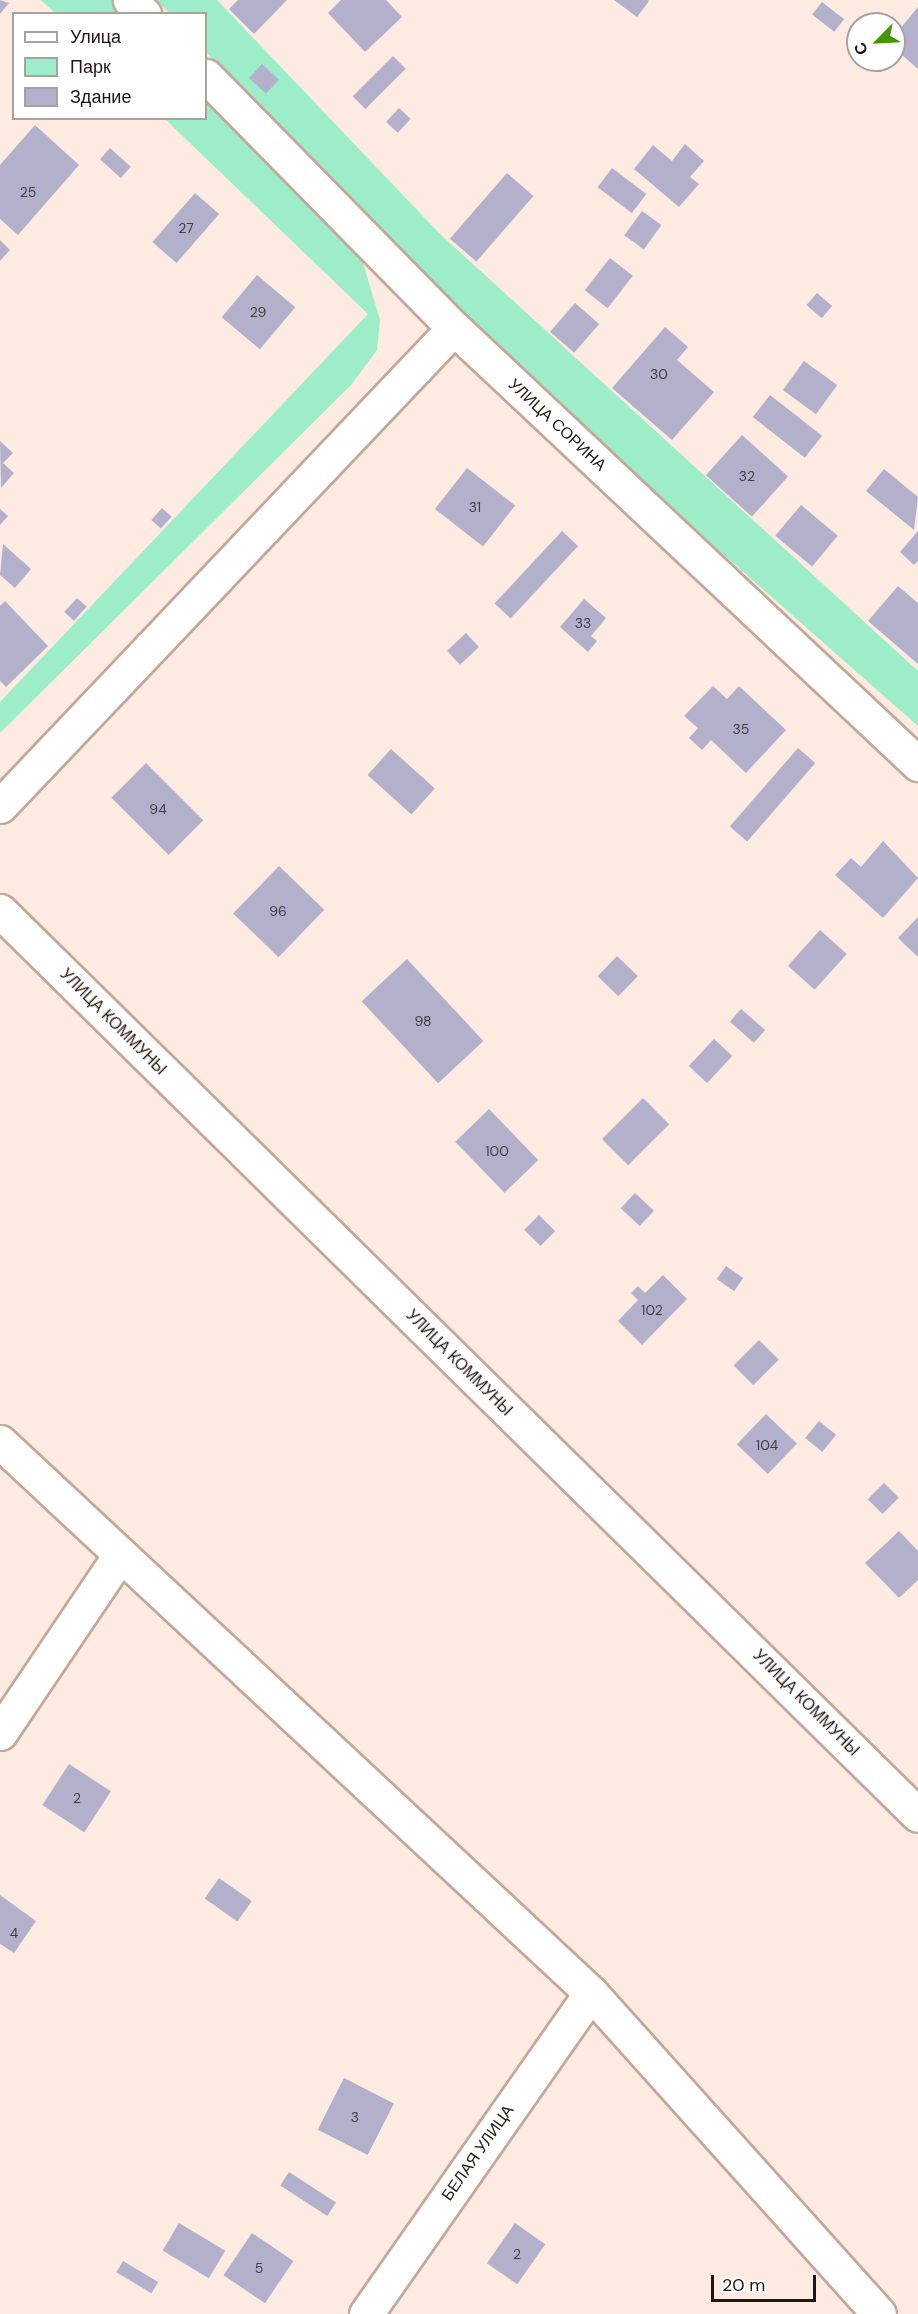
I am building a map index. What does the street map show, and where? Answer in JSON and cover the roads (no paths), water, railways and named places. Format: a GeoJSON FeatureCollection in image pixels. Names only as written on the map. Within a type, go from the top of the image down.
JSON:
{"type":"FeatureCollection","features":[{"type":"Feature","properties":{"kind":"street"},"geometry":{"type":"LineString","coordinates":[[130,0],[142,12]]}},
{"type":"Feature","properties":{"kind":"street","name":"УЛИЦА СОРИНА"},"geometry":{"type":"LineString","coordinates":[[207,77],[454,328],[918,764]]}},
{"type":"Feature","properties":{"kind":"street"},"geometry":{"type":"LineString","coordinates":[[0,806],[454,328]]}},
{"type":"Feature","properties":{"kind":"street","name":"УЛИЦА КОММУНЫ"},"geometry":{"type":"LineString","coordinates":[[0,911],[918,1815]]}},
{"type":"Feature","properties":{"kind":"street"},"geometry":{"type":"LineString","coordinates":[[0,1442],[118,1558],[591,1993],[879,2314]]}},
{"type":"Feature","properties":{"kind":"street"},"geometry":{"type":"LineString","coordinates":[[0,1733],[118,1558]]}},
{"type":"Feature","properties":{"kind":"street","name":"БЕЛАЯ УЛИЦА"},"geometry":{"type":"LineString","coordinates":[[366,2314],[591,1993]]}}]}
